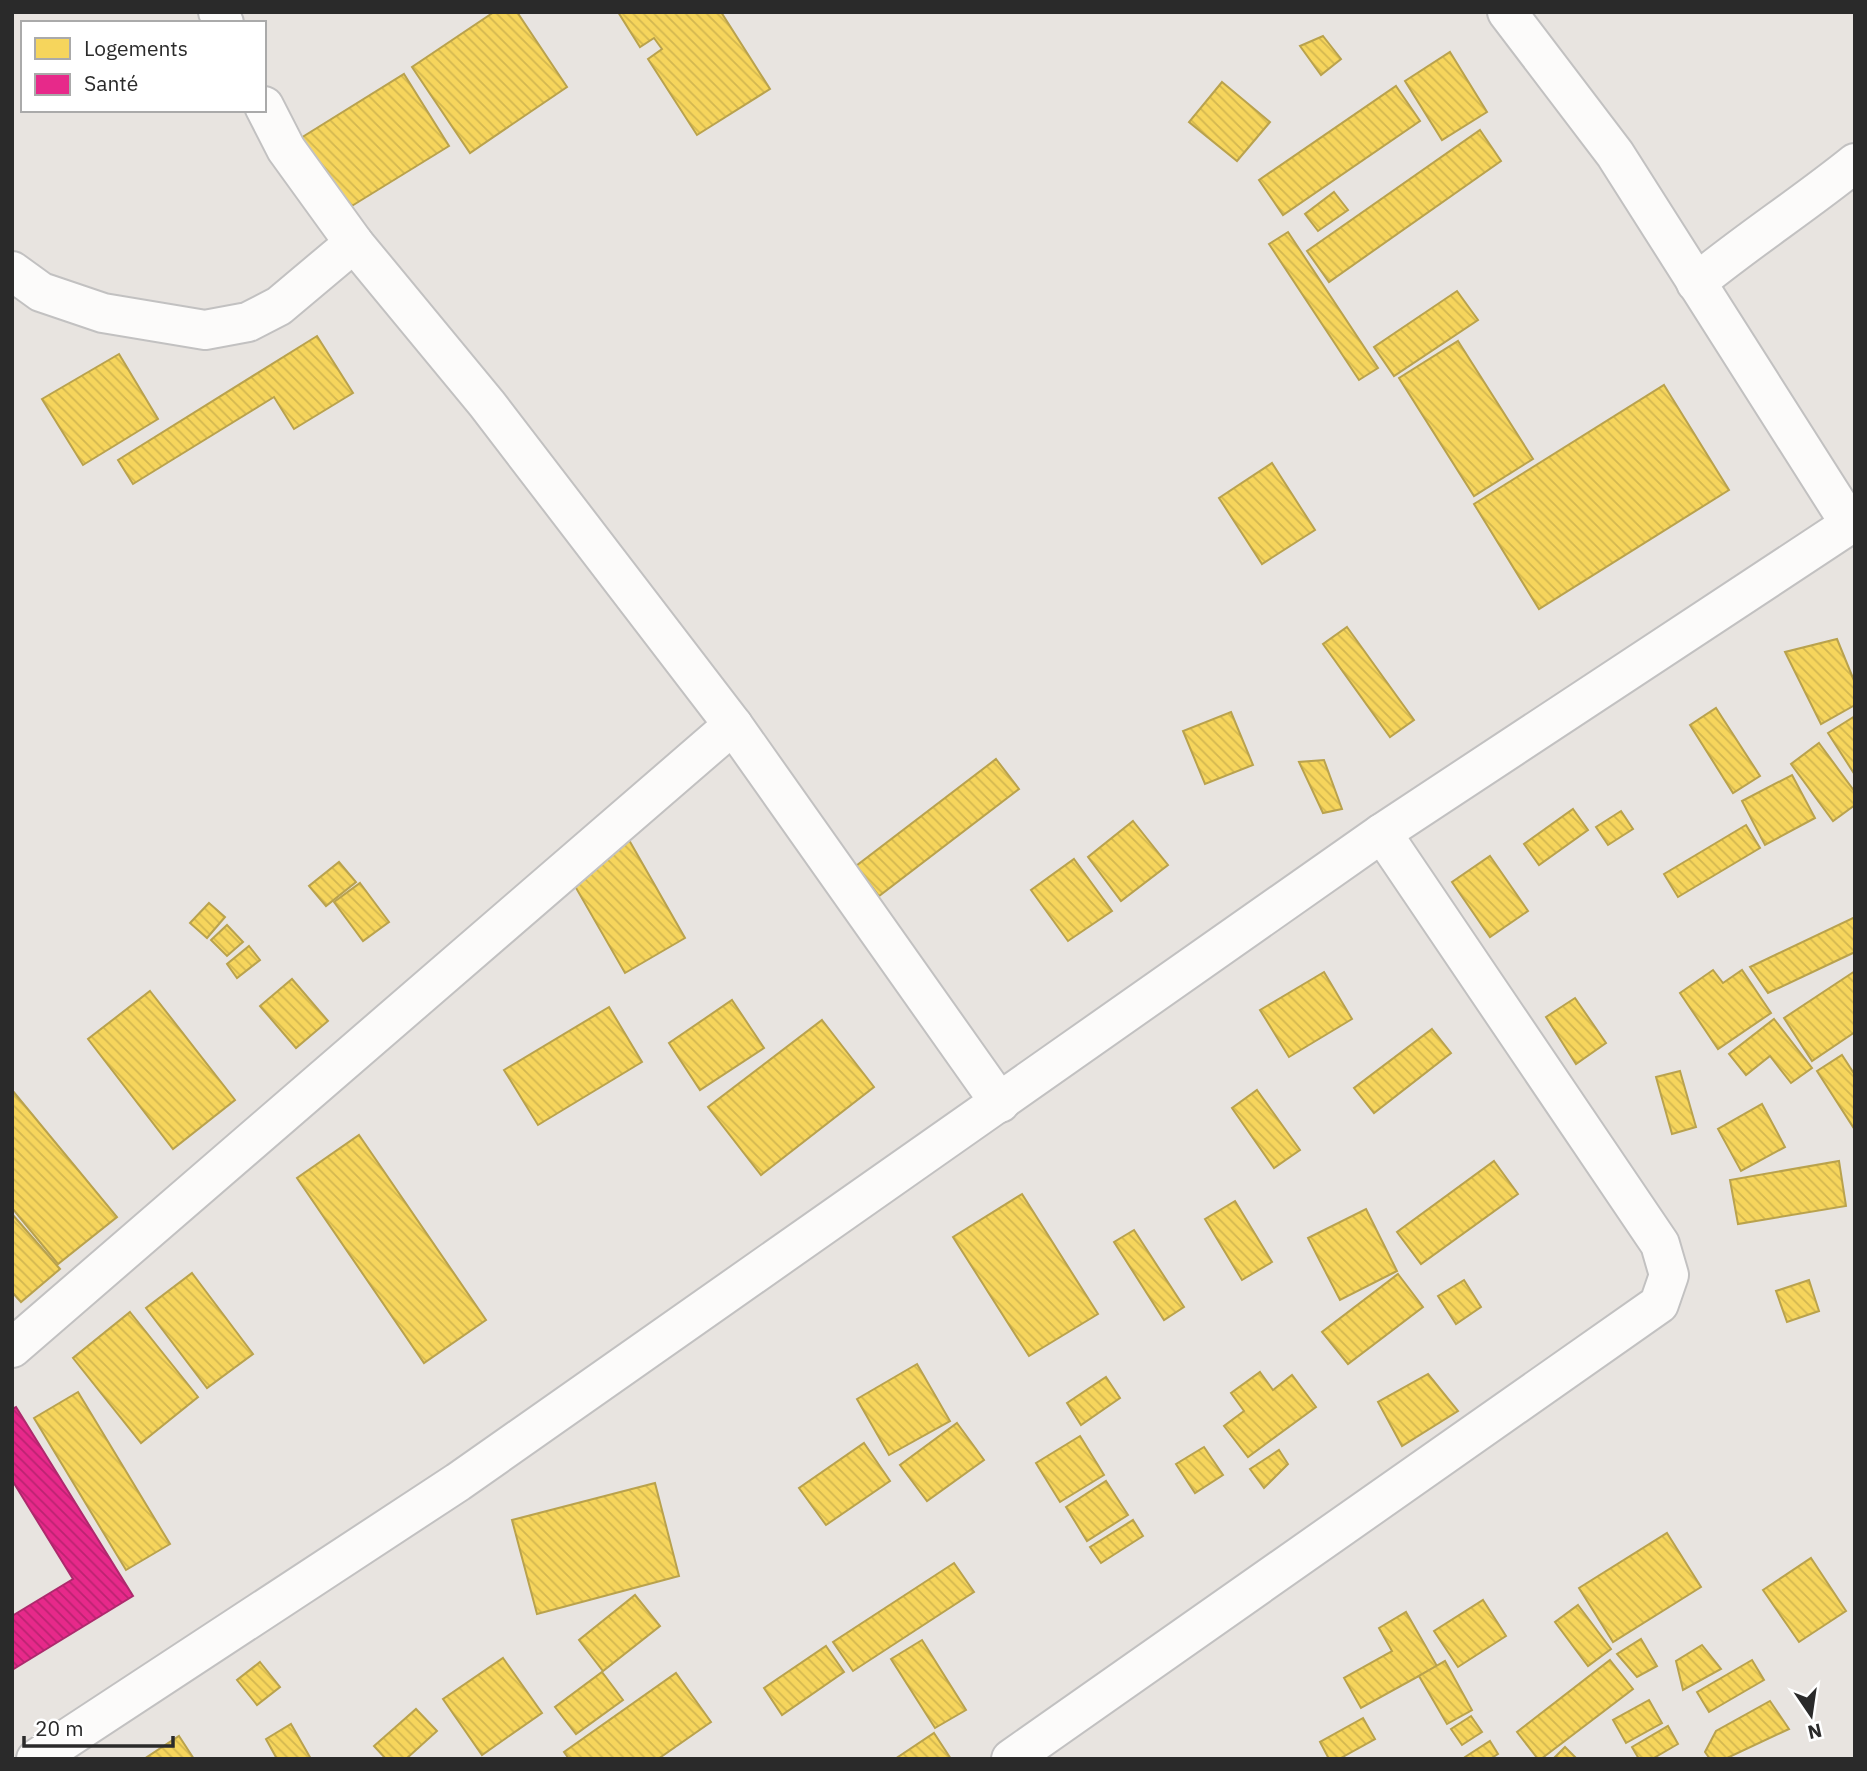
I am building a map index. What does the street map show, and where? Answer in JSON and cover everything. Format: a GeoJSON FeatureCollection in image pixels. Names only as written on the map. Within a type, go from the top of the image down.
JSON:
{"type":"FeatureCollection","features":[{"type":"Feature","properties":{"kind":"street"},"geometry":{"type":"LineString","coordinates":[[12,1740],[40,1757],[458,1482],[1382,833],[1853,523],[1615,154],[1507,12]]}},
{"type":"Feature","properties":{"kind":"street"},"geometry":{"type":"LineString","coordinates":[[266,110],[286,149],[354,243],[487,404],[733,725],[1000,1103]]}},
{"type":"Feature","properties":{"kind":"street"},"geometry":{"type":"LineString","coordinates":[[1696,283],[1724,259],[1855,163]]}},
{"type":"Feature","properties":{"kind":"street"},"geometry":{"type":"LineString","coordinates":[[12,271],[41,292],[103,313],[205,330],[248,322],[279,306],[354,243]]}},
{"type":"Feature","properties":{"kind":"street"},"geometry":{"type":"LineString","coordinates":[[12,1348],[733,725]]}},
{"type":"Feature","properties":{"kind":"street"},"geometry":{"type":"LineString","coordinates":[[1011,1759],[1659,1304],[1668,1275],[1660,1244],[1382,833]]}},
{"type":"Feature","properties":{"kind":"building: Logements"},"geometry":{"type":"Polygon","coordinates":[[[494,12],[517,12],[567,87],[470,153],[412,67],[494,12]]]}},
{"type":"Feature","properties":{"kind":"building: Logements"},"geometry":{"type":"Polygon","coordinates":[[[618,12],[721,12],[770,89],[697,135],[648,59],[662,49],[654,38],[640,47],[618,12]]]}},
{"type":"Feature","properties":{"kind":"building: Logements"},"geometry":{"type":"Polygon","coordinates":[[[1323,36],[1341,59],[1321,75],[1300,46],[1323,36]]]}},
{"type":"Feature","properties":{"kind":"building: Logements"},"geometry":{"type":"Polygon","coordinates":[[[1450,52],[1487,112],[1442,140],[1405,81],[1450,52]]]}},
{"type":"Feature","properties":{"kind":"building: Logements"},"geometry":{"type":"Polygon","coordinates":[[[404,74],[449,146],[342,212],[296,141],[404,74]]]}},
{"type":"Feature","properties":{"kind":"building: Logements"},"geometry":{"type":"Polygon","coordinates":[[[1222,82],[1270,122],[1237,161],[1189,122],[1222,82]]]}},
{"type":"Feature","properties":{"kind":"building: Logements"},"geometry":{"type":"Polygon","coordinates":[[[1396,86],[1420,121],[1283,215],[1259,180],[1396,86]]]}},
{"type":"Feature","properties":{"kind":"building: Logements"},"geometry":{"type":"Polygon","coordinates":[[[1480,130],[1501,161],[1329,282],[1307,251],[1480,130]]]}},
{"type":"Feature","properties":{"kind":"building: Logements"},"geometry":{"type":"Polygon","coordinates":[[[1334,192],[1348,210],[1318,231],[1305,214],[1334,192]]]}},
{"type":"Feature","properties":{"kind":"building: Logements"},"geometry":{"type":"Polygon","coordinates":[[[1288,232],[1378,368],[1359,380],[1269,244],[1288,232]]]}},
{"type":"Feature","properties":{"kind":"building: Logements"},"geometry":{"type":"Polygon","coordinates":[[[1457,291],[1478,320],[1394,376],[1374,347],[1457,291]]]}},
{"type":"Feature","properties":{"kind":"building: Logements"},"geometry":{"type":"Polygon","coordinates":[[[317,336],[353,393],[294,429],[274,397],[133,484],[118,460],[317,336]]]}},
{"type":"Feature","properties":{"kind":"building: Logements"},"geometry":{"type":"Polygon","coordinates":[[[1458,341],[1533,459],[1474,496],[1399,378],[1458,341]]]}},
{"type":"Feature","properties":{"kind":"building: Logements"},"geometry":{"type":"Polygon","coordinates":[[[119,354],[158,419],[83,465],[42,399],[119,354]]]}},
{"type":"Feature","properties":{"kind":"building: Logements"},"geometry":{"type":"Polygon","coordinates":[[[1664,385],[1729,490],[1539,609],[1474,504],[1664,385]]]}},
{"type":"Feature","properties":{"kind":"building: Logements"},"geometry":{"type":"Polygon","coordinates":[[[1272,463],[1315,530],[1262,564],[1219,498],[1272,463]]]}},
{"type":"Feature","properties":{"kind":"building: Logements"},"geometry":{"type":"Polygon","coordinates":[[[1347,627],[1414,720],[1390,737],[1323,644],[1347,627]]]}},
{"type":"Feature","properties":{"kind":"building: Logements"},"geometry":{"type":"Polygon","coordinates":[[[1837,639],[1855,683],[1855,705],[1821,724],[1785,652],[1837,639]]]}},
{"type":"Feature","properties":{"kind":"building: Logements"},"geometry":{"type":"Polygon","coordinates":[[[1716,708],[1760,776],[1733,793],[1690,725],[1716,708]]]}},
{"type":"Feature","properties":{"kind":"building: Logements"},"geometry":{"type":"Polygon","coordinates":[[[1231,712],[1253,765],[1205,784],[1183,731],[1231,712]]]}},
{"type":"Feature","properties":{"kind":"building: Logements"},"geometry":{"type":"Polygon","coordinates":[[[1855,716],[1855,775],[1828,733],[1855,716]]]}},
{"type":"Feature","properties":{"kind":"building: Logements"},"geometry":{"type":"Polygon","coordinates":[[[1819,743],[1855,792],[1855,805],[1833,821],[1791,764],[1819,743]]]}},
{"type":"Feature","properties":{"kind":"building: Logements"},"geometry":{"type":"Polygon","coordinates":[[[996,759],[1019,789],[879,896],[856,866],[996,759]]]}},
{"type":"Feature","properties":{"kind":"building: Logements"},"geometry":{"type":"Polygon","coordinates":[[[1324,760],[1342,809],[1323,813],[1299,762],[1324,760]]]}},
{"type":"Feature","properties":{"kind":"building: Logements"},"geometry":{"type":"Polygon","coordinates":[[[1792,775],[1815,818],[1765,845],[1742,801],[1792,775]]]}},
{"type":"Feature","properties":{"kind":"building: Logements"},"geometry":{"type":"Polygon","coordinates":[[[1573,809],[1588,830],[1539,865],[1524,844],[1573,809]]]}},
{"type":"Feature","properties":{"kind":"building: Logements"},"geometry":{"type":"Polygon","coordinates":[[[1621,811],[1633,829],[1608,845],[1596,827],[1621,811]]]}},
{"type":"Feature","properties":{"kind":"building: Logements"},"geometry":{"type":"Polygon","coordinates":[[[1133,821],[1168,865],[1121,901],[1088,857],[1133,821]]]}},
{"type":"Feature","properties":{"kind":"building: Logements"},"geometry":{"type":"Polygon","coordinates":[[[1746,825],[1760,848],[1678,897],[1664,874],[1746,825]]]}},
{"type":"Feature","properties":{"kind":"building: Logements"},"geometry":{"type":"Polygon","coordinates":[[[629,840],[685,938],[625,973],[568,874],[629,840]]]}},
{"type":"Feature","properties":{"kind":"building: Logements"},"geometry":{"type":"Polygon","coordinates":[[[1490,856],[1528,911],[1490,937],[1452,882],[1490,856]]]}},
{"type":"Feature","properties":{"kind":"building: Logements"},"geometry":{"type":"Polygon","coordinates":[[[1074,859],[1112,911],[1068,941],[1031,890],[1074,859]]]}},
{"type":"Feature","properties":{"kind":"building: Logements"},"geometry":{"type":"Polygon","coordinates":[[[339,862],[356,882],[326,906],[309,886],[339,862]]]}},
{"type":"Feature","properties":{"kind":"building: Logements"},"geometry":{"type":"Polygon","coordinates":[[[360,883],[389,922],[363,941],[334,902],[360,883]]]}},
{"type":"Feature","properties":{"kind":"building: Logements"},"geometry":{"type":"Polygon","coordinates":[[[209,903],[225,917],[207,938],[190,923],[209,903]]]}},
{"type":"Feature","properties":{"kind":"building: Logements"},"geometry":{"type":"Polygon","coordinates":[[[1855,917],[1855,952],[1768,993],[1750,967],[1855,917]]]}},
{"type":"Feature","properties":{"kind":"building: Logements"},"geometry":{"type":"Polygon","coordinates":[[[227,925],[243,942],[227,956],[211,940],[227,925]]]}},
{"type":"Feature","properties":{"kind":"building: Logements"},"geometry":{"type":"Polygon","coordinates":[[[249,946],[260,960],[237,978],[227,964],[249,946]]]}},
{"type":"Feature","properties":{"kind":"building: Logements"},"geometry":{"type":"Polygon","coordinates":[[[1713,970],[1723,983],[1742,970],[1771,1013],[1718,1049],[1680,993],[1713,970]]]}},
{"type":"Feature","properties":{"kind":"building: Logements"},"geometry":{"type":"Polygon","coordinates":[[[1855,971],[1855,1032],[1812,1061],[1784,1018],[1855,971]]]}},
{"type":"Feature","properties":{"kind":"building: Logements"},"geometry":{"type":"Polygon","coordinates":[[[1324,972],[1352,1019],[1289,1057],[1260,1010],[1324,972]]]}},
{"type":"Feature","properties":{"kind":"building: Logements"},"geometry":{"type":"Polygon","coordinates":[[[292,979],[328,1021],[296,1048],[260,1006],[292,979]]]}},
{"type":"Feature","properties":{"kind":"building: Logements"},"geometry":{"type":"Polygon","coordinates":[[[150,991],[235,1100],[173,1149],[88,1039],[150,991]]]}},
{"type":"Feature","properties":{"kind":"building: Logements"},"geometry":{"type":"Polygon","coordinates":[[[1575,998],[1606,1043],[1576,1064],[1546,1017],[1575,998]]]}},
{"type":"Feature","properties":{"kind":"building: Logements"},"geometry":{"type":"Polygon","coordinates":[[[732,1000],[764,1048],[700,1090],[669,1043],[732,1000]]]}},
{"type":"Feature","properties":{"kind":"building: Logements"},"geometry":{"type":"Polygon","coordinates":[[[609,1007],[642,1062],[538,1125],[504,1070],[609,1007]]]}},
{"type":"Feature","properties":{"kind":"building: Logements"},"geometry":{"type":"Polygon","coordinates":[[[1774,1019],[1812,1068],[1791,1083],[1770,1056],[1746,1075],[1729,1054],[1774,1019]]]}},
{"type":"Feature","properties":{"kind":"building: Logements"},"geometry":{"type":"Polygon","coordinates":[[[822,1020],[874,1087],[761,1175],[708,1107],[822,1020]]]}},
{"type":"Feature","properties":{"kind":"building: Logements"},"geometry":{"type":"Polygon","coordinates":[[[1432,1029],[1451,1053],[1374,1113],[1354,1088],[1432,1029]]]}},
{"type":"Feature","properties":{"kind":"building: Logements"},"geometry":{"type":"Polygon","coordinates":[[[1842,1055],[1855,1075],[1855,1130],[1817,1071],[1842,1055]]]}},
{"type":"Feature","properties":{"kind":"building: Logements"},"geometry":{"type":"Polygon","coordinates":[[[1680,1071],[1696,1127],[1672,1134],[1656,1077],[1680,1071]]]}},
{"type":"Feature","properties":{"kind":"building: Logements"},"geometry":{"type":"Polygon","coordinates":[[[12,1090],[117,1217],[58,1264],[12,1208],[12,1090]]]}},
{"type":"Feature","properties":{"kind":"building: Logements"},"geometry":{"type":"Polygon","coordinates":[[[1257,1090],[1300,1150],[1274,1168],[1232,1108],[1257,1090]]]}},
{"type":"Feature","properties":{"kind":"building: Logements"},"geometry":{"type":"Polygon","coordinates":[[[1762,1104],[1785,1147],[1741,1171],[1718,1129],[1762,1104]]]}},
{"type":"Feature","properties":{"kind":"building: Logements"},"geometry":{"type":"Polygon","coordinates":[[[359,1135],[486,1320],[424,1363],[297,1178],[359,1135]]]}},
{"type":"Feature","properties":{"kind":"building: Logements"},"geometry":{"type":"Polygon","coordinates":[[[1494,1161],[1518,1194],[1421,1264],[1397,1232],[1494,1161]]]}},
{"type":"Feature","properties":{"kind":"building: Logements"},"geometry":{"type":"Polygon","coordinates":[[[1839,1161],[1846,1206],[1738,1224],[1730,1180],[1839,1161]]]}},
{"type":"Feature","properties":{"kind":"building: Logements"},"geometry":{"type":"Polygon","coordinates":[[[1022,1194],[1098,1314],[1029,1356],[953,1237],[1022,1194]]]}},
{"type":"Feature","properties":{"kind":"building: Logements"},"geometry":{"type":"Polygon","coordinates":[[[1235,1201],[1272,1262],[1242,1280],[1205,1219],[1235,1201]]]}},
{"type":"Feature","properties":{"kind":"building: Logements"},"geometry":{"type":"Polygon","coordinates":[[[1366,1209],[1397,1271],[1340,1300],[1308,1238],[1366,1209]]]}},
{"type":"Feature","properties":{"kind":"building: Logements"},"geometry":{"type":"Polygon","coordinates":[[[12,1214],[60,1269],[21,1302],[12,1292],[12,1214]]]}},
{"type":"Feature","properties":{"kind":"building: Logements"},"geometry":{"type":"Polygon","coordinates":[[[1134,1230],[1184,1307],[1164,1320],[1114,1242],[1134,1230]]]}},
{"type":"Feature","properties":{"kind":"building: Logements"},"geometry":{"type":"Polygon","coordinates":[[[192,1273],[253,1354],[207,1388],[146,1308],[192,1273]]]}},
{"type":"Feature","properties":{"kind":"building: Logements"},"geometry":{"type":"Polygon","coordinates":[[[1398,1274],[1423,1307],[1348,1364],[1322,1332],[1398,1274]]]}},
{"type":"Feature","properties":{"kind":"building: Logements"},"geometry":{"type":"Polygon","coordinates":[[[1464,1280],[1481,1307],[1456,1324],[1438,1296],[1464,1280]]]}},
{"type":"Feature","properties":{"kind":"building: Logements"},"geometry":{"type":"Polygon","coordinates":[[[1809,1280],[1819,1311],[1787,1322],[1776,1291],[1809,1280]]]}},
{"type":"Feature","properties":{"kind":"building: Logements"},"geometry":{"type":"Polygon","coordinates":[[[130,1312],[198,1397],[141,1443],[73,1358],[130,1312]]]}},
{"type":"Feature","properties":{"kind":"building: Logements"},"geometry":{"type":"Polygon","coordinates":[[[917,1364],[950,1421],[889,1455],[857,1399],[917,1364]]]}},
{"type":"Feature","properties":{"kind":"building: Logements"},"geometry":{"type":"Polygon","coordinates":[[[1260,1372],[1273,1390],[1292,1375],[1316,1407],[1248,1457],[1224,1426],[1244,1411],[1231,1393],[1260,1372]]]}},
{"type":"Feature","properties":{"kind":"building: Logements"},"geometry":{"type":"Polygon","coordinates":[[[1428,1374],[1458,1411],[1402,1446],[1378,1402],[1428,1374]]]}},
{"type":"Feature","properties":{"kind":"building: Logements"},"geometry":{"type":"Polygon","coordinates":[[[1106,1377],[1120,1398],[1081,1425],[1067,1403],[1106,1377]]]}},
{"type":"Feature","properties":{"kind":"building: Logements"},"geometry":{"type":"Polygon","coordinates":[[[78,1392],[170,1544],[126,1570],[34,1418],[78,1392]]]}},
{"type":"Feature","properties":{"kind":"building: Logements"},"geometry":{"type":"Polygon","coordinates":[[[957,1423],[984,1460],[927,1501],[900,1465],[957,1423]]]}},
{"type":"Feature","properties":{"kind":"building: Logements"},"geometry":{"type":"Polygon","coordinates":[[[1080,1436],[1104,1475],[1060,1502],[1036,1463],[1080,1436]]]}},
{"type":"Feature","properties":{"kind":"building: Logements"},"geometry":{"type":"Polygon","coordinates":[[[864,1443],[890,1481],[826,1525],[799,1488],[864,1443]]]}},
{"type":"Feature","properties":{"kind":"building: Logements"},"geometry":{"type":"Polygon","coordinates":[[[1204,1447],[1223,1475],[1195,1493],[1176,1464],[1204,1447]]]}},
{"type":"Feature","properties":{"kind":"building: Logements"},"geometry":{"type":"Polygon","coordinates":[[[1279,1450],[1288,1464],[1264,1488],[1250,1469],[1279,1450]]]}},
{"type":"Feature","properties":{"kind":"building: Logements"},"geometry":{"type":"Polygon","coordinates":[[[1106,1481],[1128,1515],[1087,1541],[1066,1507],[1106,1481]]]}},
{"type":"Feature","properties":{"kind":"building: Logements"},"geometry":{"type":"Polygon","coordinates":[[[655,1483],[679,1576],[537,1614],[512,1520],[655,1483]]]}},
{"type":"Feature","properties":{"kind":"building: Logements"},"geometry":{"type":"Polygon","coordinates":[[[1133,1520],[1143,1536],[1101,1563],[1090,1547],[1133,1520]]]}},
{"type":"Feature","properties":{"kind":"building: Logements"},"geometry":{"type":"Polygon","coordinates":[[[1667,1533],[1701,1587],[1613,1642],[1579,1588],[1667,1533]]]}},
{"type":"Feature","properties":{"kind":"building: Logements"},"geometry":{"type":"Polygon","coordinates":[[[1811,1558],[1846,1611],[1799,1642],[1763,1590],[1811,1558]]]}},
{"type":"Feature","properties":{"kind":"building: Logements"},"geometry":{"type":"Polygon","coordinates":[[[954,1563],[974,1592],[853,1671],[833,1642],[954,1563]]]}},
{"type":"Feature","properties":{"kind":"building: Logements"},"geometry":{"type":"Polygon","coordinates":[[[635,1595],[660,1626],[603,1671],[579,1640],[635,1595]]]}},
{"type":"Feature","properties":{"kind":"building: Logements"},"geometry":{"type":"Polygon","coordinates":[[[1483,1600],[1506,1636],[1458,1667],[1434,1631],[1483,1600]]]}},
{"type":"Feature","properties":{"kind":"building: Logements"},"geometry":{"type":"Polygon","coordinates":[[[1578,1605],[1611,1649],[1588,1666],[1555,1622],[1578,1605]]]}},
{"type":"Feature","properties":{"kind":"building: Logements"},"geometry":{"type":"Polygon","coordinates":[[[1406,1612],[1437,1666],[1361,1708],[1344,1678],[1392,1651],[1379,1628],[1406,1612]]]}},
{"type":"Feature","properties":{"kind":"building: Logements"},"geometry":{"type":"Polygon","coordinates":[[[1641,1639],[1657,1666],[1637,1677],[1617,1654],[1641,1639]]]}},
{"type":"Feature","properties":{"kind":"building: Logements"},"geometry":{"type":"Polygon","coordinates":[[[922,1640],[966,1710],[935,1728],[891,1659],[922,1640]]]}},
{"type":"Feature","properties":{"kind":"building: Logements"},"geometry":{"type":"Polygon","coordinates":[[[1702,1645],[1721,1669],[1683,1690],[1676,1661],[1702,1645]]]}},
{"type":"Feature","properties":{"kind":"building: Logements"},"geometry":{"type":"Polygon","coordinates":[[[826,1646],[844,1672],[782,1715],[764,1688],[826,1646]]]}},
{"type":"Feature","properties":{"kind":"building: Logements"},"geometry":{"type":"Polygon","coordinates":[[[503,1658],[542,1713],[482,1755],[443,1699],[503,1658]]]}},
{"type":"Feature","properties":{"kind":"building: Logements"},"geometry":{"type":"Polygon","coordinates":[[[1610,1660],[1633,1689],[1538,1759],[1517,1732],[1610,1660]]]}},
{"type":"Feature","properties":{"kind":"building: Logements"},"geometry":{"type":"Polygon","coordinates":[[[1752,1660],[1764,1680],[1709,1712],[1697,1692],[1752,1660]]]}},
{"type":"Feature","properties":{"kind":"building: Logements"},"geometry":{"type":"Polygon","coordinates":[[[1445,1661],[1472,1710],[1447,1724],[1419,1676],[1445,1661]]]}},
{"type":"Feature","properties":{"kind":"building: Logements"},"geometry":{"type":"Polygon","coordinates":[[[260,1662],[280,1687],[257,1705],[237,1680],[260,1662]]]}},
{"type":"Feature","properties":{"kind":"building: Logements"},"geometry":{"type":"Polygon","coordinates":[[[602,1672],[623,1700],[576,1734],[555,1707],[602,1672]]]}},
{"type":"Feature","properties":{"kind":"building: Logements"},"geometry":{"type":"Polygon","coordinates":[[[676,1673],[711,1722],[658,1759],[569,1759],[564,1752],[676,1673]]]}},
{"type":"Feature","properties":{"kind":"building: Logements"},"geometry":{"type":"Polygon","coordinates":[[[1649,1700],[1662,1723],[1626,1743],[1613,1720],[1649,1700]]]}},
{"type":"Feature","properties":{"kind":"building: Logements"},"geometry":{"type":"Polygon","coordinates":[[[1770,1701],[1789,1729],[1725,1759],[1710,1759],[1705,1752],[1716,1731],[1770,1701]]]}},
{"type":"Feature","properties":{"kind":"building: Logements"},"geometry":{"type":"Polygon","coordinates":[[[416,1709],[437,1731],[406,1759],[386,1759],[374,1746],[416,1709]]]}},
{"type":"Feature","properties":{"kind":"building: Logements"},"geometry":{"type":"Polygon","coordinates":[[[1471,1716],[1482,1732],[1462,1745],[1451,1729],[1471,1716]]]}},
{"type":"Feature","properties":{"kind":"building: Logements"},"geometry":{"type":"Polygon","coordinates":[[[1363,1718],[1375,1739],[1339,1759],[1329,1759],[1320,1742],[1363,1718]]]}},
{"type":"Feature","properties":{"kind":"building: Logements"},"geometry":{"type":"Polygon","coordinates":[[[291,1724],[311,1759],[277,1759],[266,1739],[291,1724]]]}},
{"type":"Feature","properties":{"kind":"building: Logements"},"geometry":{"type":"Polygon","coordinates":[[[1668,1726],[1678,1744],[1652,1759],[1639,1759],[1632,1747],[1668,1726]]]}},
{"type":"Feature","properties":{"kind":"building: Logements"},"geometry":{"type":"Polygon","coordinates":[[[934,1733],[951,1759],[895,1759],[934,1733]]]}},
{"type":"Feature","properties":{"kind":"building: Logements"},"geometry":{"type":"Polygon","coordinates":[[[179,1736],[194,1759],[144,1759],[179,1736]]]}},
{"type":"Feature","properties":{"kind":"building: Logements"},"geometry":{"type":"Polygon","coordinates":[[[1490,1741],[1498,1754],[1490,1759],[1466,1759],[1465,1757],[1490,1741]]]}},
{"type":"Feature","properties":{"kind":"building: Logements"},"geometry":{"type":"Polygon","coordinates":[[[1565,1747],[1577,1759],[1553,1759],[1565,1747]]]}},
{"type":"Feature","properties":{"kind":"building: Santé"},"geometry":{"type":"Polygon","coordinates":[[[16,1407],[133,1596],[12,1670],[12,1616],[73,1579],[12,1480],[12,1409],[16,1407]]]}}]}
